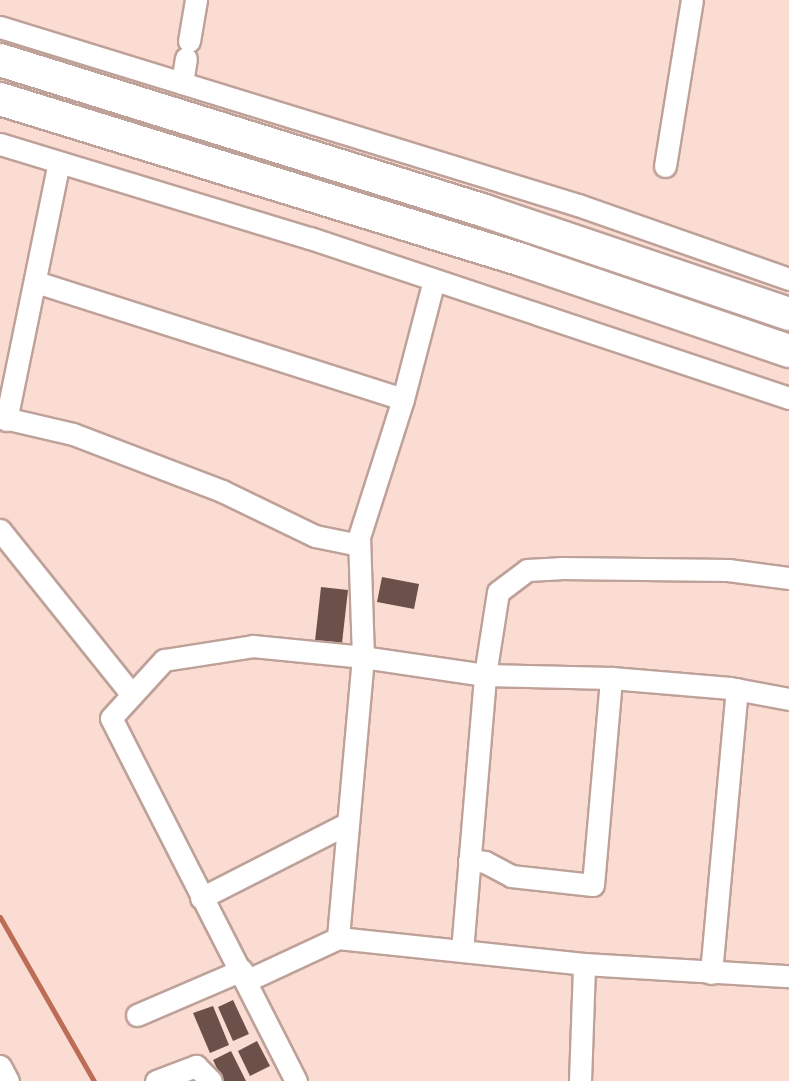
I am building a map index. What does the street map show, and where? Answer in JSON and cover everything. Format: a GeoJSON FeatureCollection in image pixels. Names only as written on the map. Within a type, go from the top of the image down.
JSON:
{"type":"FeatureCollection","features":[{"type":"Feature","properties":{"kind":"highway"},"geometry":{"type":"LineString","coordinates":[[0,60],[485,212],[789,314]]}},
{"type":"Feature","properties":{"kind":"highway"},"geometry":{"type":"LineString","coordinates":[[0,99],[522,260],[789,351]]}},
{"type":"Feature","properties":{"kind":"street"},"geometry":{"type":"LineString","coordinates":[[182,83],[196,0]]}},
{"type":"Feature","properties":{"kind":"street"},"geometry":{"type":"LineString","coordinates":[[665,166],[692,0]]}},
{"type":"Feature","properties":{"kind":"street"},"geometry":{"type":"LineString","coordinates":[[0,27],[578,205],[789,279]]}},
{"type":"Feature","properties":{"kind":"street"},"geometry":{"type":"LineString","coordinates":[[0,144],[434,280],[789,398]]}},
{"type":"Feature","properties":{"kind":"street"},"geometry":{"type":"LineString","coordinates":[[59,162],[36,282],[3,418],[73,434],[222,491],[315,536],[359,545]]}},
{"type":"Feature","properties":{"kind":"street"},"geometry":{"type":"LineString","coordinates":[[338,938],[363,657],[359,545],[403,399],[434,280]]}},
{"type":"Feature","properties":{"kind":"street"},"geometry":{"type":"LineString","coordinates":[[36,282],[403,399]]}},
{"type":"Feature","properties":{"kind":"street"},"geometry":{"type":"LineString","coordinates":[[0,530],[132,695]]}},
{"type":"Feature","properties":{"kind":"street"},"geometry":{"type":"LineString","coordinates":[[462,951],[485,675],[498,592],[527,570],[626,568],[728,570],[789,578]]}},
{"type":"Feature","properties":{"kind":"street"},"geometry":{"type":"LineString","coordinates":[[290,1079],[245,975],[201,898],[111,718],[164,660],[253,646],[363,657],[485,675],[611,678],[737,689],[789,699]]}},
{"type":"Feature","properties":{"kind":"street"},"geometry":{"type":"LineString","coordinates":[[470,860],[484,862],[511,876],[593,885],[611,678]]}},
{"type":"Feature","properties":{"kind":"street"},"geometry":{"type":"LineString","coordinates":[[711,973],[737,689]]}},
{"type":"Feature","properties":{"kind":"street"},"geometry":{"type":"LineString","coordinates":[[201,898],[348,823]]}},
{"type":"Feature","properties":{"kind":"street"},"geometry":{"type":"LineString","coordinates":[[137,1015],[338,938],[584,964],[789,976]]}},
{"type":"Feature","properties":{"kind":"street"},"geometry":{"type":"LineString","coordinates":[[580,1081],[584,964]]}},
{"type":"Feature","properties":{"kind":"street"},"geometry":{"type":"LineString","coordinates":[[0,1066],[8,1081]]}},
{"type":"Feature","properties":{"kind":"street"},"geometry":{"type":"LineString","coordinates":[[156,1081],[196,1066],[211,1081]]}},
{"type":"Feature","properties":{"kind":"building"},"geometry":{"type":"Polygon","coordinates":[[[382,577],[419,584],[414,609],[377,602],[382,577]]]}},
{"type":"Feature","properties":{"kind":"building"},"geometry":{"type":"Polygon","coordinates":[[[321,587],[348,590],[342,643],[315,641],[321,587]]]}},
{"type":"Feature","properties":{"kind":"building"},"geometry":{"type":"Polygon","coordinates":[[[233,1000],[249,1034],[233,1041],[218,1007],[233,1000]]]}},
{"type":"Feature","properties":{"kind":"building"},"geometry":{"type":"Polygon","coordinates":[[[213,1006],[229,1045],[210,1053],[193,1013],[213,1006]]]}},
{"type":"Feature","properties":{"kind":"building"},"geometry":{"type":"Polygon","coordinates":[[[257,1041],[270,1066],[250,1076],[238,1051],[257,1041]]]}},
{"type":"Feature","properties":{"kind":"building"},"geometry":{"type":"Polygon","coordinates":[[[231,1051],[246,1081],[223,1081],[213,1060],[231,1051]]]}},
{"type":"Feature","properties":{"kind":"waterway"},"geometry":{"type":"LineString","coordinates":[[0,917],[94,1081]]}}]}
